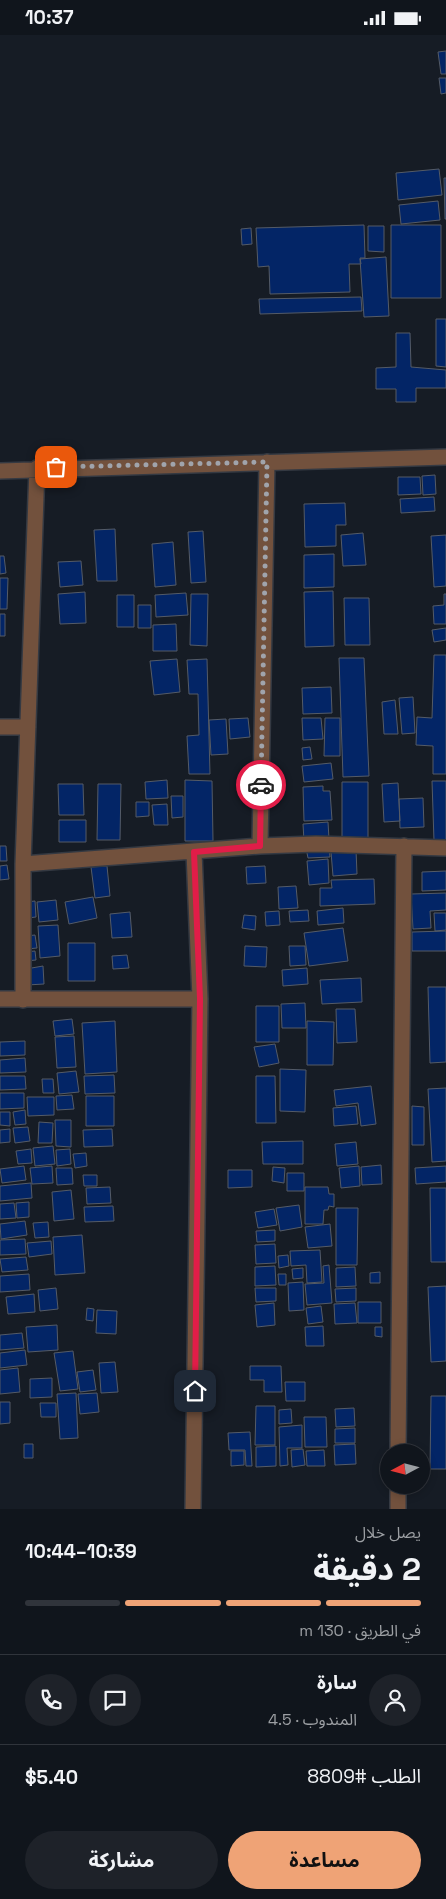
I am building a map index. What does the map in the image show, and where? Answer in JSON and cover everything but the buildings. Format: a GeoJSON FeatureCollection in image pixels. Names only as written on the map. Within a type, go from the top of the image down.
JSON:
{"type":"FeatureCollection","features":[{"type":"Feature","properties":{"kind":"street"},"geometry":{"type":"LineString","coordinates":[[0,471],[37,468],[446,457]]}},
{"type":"Feature","properties":{"kind":"street"},"geometry":{"type":"LineString","coordinates":[[260,846],[267,462]]}},
{"type":"Feature","properties":{"kind":"street"},"geometry":{"type":"LineString","coordinates":[[23,1000],[23,864],[37,468]]}},
{"type":"Feature","properties":{"kind":"street"},"geometry":{"type":"LineString","coordinates":[[0,727],[28,727]]}},
{"type":"Feature","properties":{"kind":"street"},"geometry":{"type":"LineString","coordinates":[[23,864],[260,846],[316,844],[446,848]]}},
{"type":"Feature","properties":{"kind":"street"},"geometry":{"type":"LineString","coordinates":[[398,1444],[404,846]]}},
{"type":"Feature","properties":{"kind":"street"},"geometry":{"type":"LineString","coordinates":[[193,1509],[200,999],[194,852]]}},
{"type":"Feature","properties":{"kind":"street"},"geometry":{"type":"LineString","coordinates":[[0,999],[200,999]]}},
{"type":"Feature","properties":{"kind":"street"},"geometry":{"type":"LineString","coordinates":[[398,1494],[398,1509]]}},
{"type":"Feature","properties":{"kind":"way so far"},"geometry":{"type":"LineString","coordinates":[[56,467],[267,462],[261,785]]}},
{"type":"Feature","properties":{"kind":"route"},"geometry":{"type":"LineString","coordinates":[[195,1391],[200,999],[194,852],[260,846],[261,785]]}}]}
